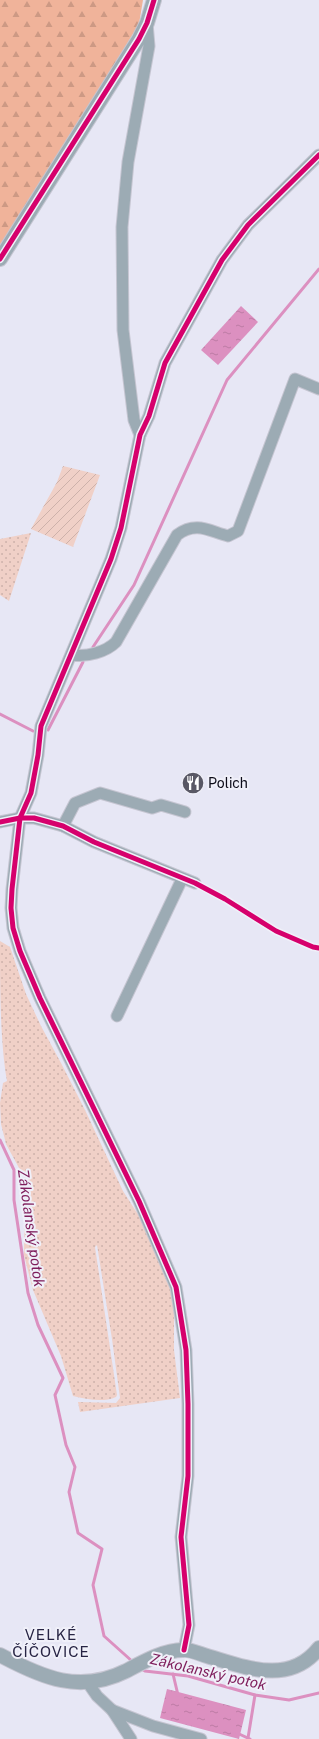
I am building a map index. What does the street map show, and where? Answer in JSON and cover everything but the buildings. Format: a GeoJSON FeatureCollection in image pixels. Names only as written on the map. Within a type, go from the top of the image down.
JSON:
{"type":"FeatureCollection","features":[{"type":"Feature","properties":{"kind":"street"},"geometry":{"type":"LineString","coordinates":[[0,259],[130,54],[147,23],[154,0]]}},
{"type":"Feature","properties":{"kind":"street"},"geometry":{"type":"LineString","coordinates":[[140,435],[134,420],[124,330],[122,227],[128,162],[149,46],[147,23]]}},
{"type":"Feature","properties":{"kind":"street"},"geometry":{"type":"LineString","coordinates":[[184,1650],[188,1625],[181,1537],[188,1476],[188,1404],[186,1350],[176,1287],[140,1201],[40,998],[20,951],[13,928],[11,908],[20,818],[31,793],[38,755],[41,726],[73,655],[111,559],[121,528],[140,435],[149,416],[165,363],[222,260],[248,225],[319,155]]}},
{"type":"Feature","properties":{"kind":"street"},"geometry":{"type":"LineString","coordinates":[[73,655],[83,656],[108,649],[116,642],[180,533],[197,527],[228,536],[238,532],[295,379],[319,389]]}},
{"type":"Feature","properties":{"kind":"street"},"geometry":{"type":"LineString","coordinates":[[63,826],[75,803],[100,794],[152,808],[160,805],[186,812]]}},
{"type":"Feature","properties":{"kind":"street"},"geometry":{"type":"LineString","coordinates":[[0,822],[20,818],[34,818],[63,826],[94,842],[195,883]]}},
{"type":"Feature","properties":{"kind":"street"},"geometry":{"type":"LineString","coordinates":[[117,1016],[182,879]]}},
{"type":"Feature","properties":{"kind":"street"},"geometry":{"type":"LineString","coordinates":[[0,1655],[54,1680],[70,1683],[106,1679],[120,1674],[153,1657],[184,1650],[246,1667],[267,1671],[286,1670],[300,1666],[313,1656],[319,1648]]}},
{"type":"Feature","properties":{"kind":"street"},"geometry":{"type":"LineString","coordinates":[[88,1682],[98,1696],[112,1710],[131,1739]]}},
{"type":"Feature","properties":{"kind":"street"},"geometry":{"type":"LineString","coordinates":[[112,1710],[153,1726],[195,1738]]}},
{"type":"Feature","properties":{"kind":"shaded area"},"geometry":{"type":"Polygon","coordinates":[[[63,466],[100,475],[73,547],[31,529],[57,482],[63,466]]]}},
{"type":"Feature","properties":{"kind":"shaded area"},"geometry":{"type":"Polygon","coordinates":[[[31,533],[9,601],[0,595],[0,539],[31,533]]]}},
{"type":"Feature","properties":{"kind":"shaded area"},"geometry":{"type":"Polygon","coordinates":[[[0,941],[10,947],[26,994],[41,1026],[85,1110],[123,1191],[139,1216],[163,1268],[173,1298],[174,1350],[180,1398],[80,1412],[78,1402],[116,1403],[120,1398],[97,1245],[95,1247],[117,1395],[116,1397],[106,1400],[73,1396],[61,1356],[33,1290],[24,1255],[25,1179],[6,1144],[1,1124],[0,1103],[3,1083],[7,1081],[0,994],[0,941]]]}},
{"type":"Feature","properties":{"kind":"green space"},"geometry":{"type":"Polygon","coordinates":[[[0,0],[143,0],[139,24],[51,169],[0,245],[0,0]]]}},
{"type":"Feature","properties":{"kind":"water"},"geometry":{"type":"Polygon","coordinates":[[[241,306],[258,322],[218,365],[201,350],[241,306]]]}},
{"type":"Feature","properties":{"kind":"water"},"geometry":{"type":"Polygon","coordinates":[[[167,1689],[246,1710],[239,1739],[160,1718],[167,1689]]]}},
{"type":"Feature","properties":{"kind":"waterway"},"geometry":{"type":"LineString","coordinates":[[93,647],[134,585],[227,380],[319,269]]}},
{"type":"Feature","properties":{"kind":"waterway"},"geometry":{"type":"LineString","coordinates":[[48,730],[83,662]]}},
{"type":"Feature","properties":{"kind":"waterway"},"geometry":{"type":"LineString","coordinates":[[0,714],[33,731]]}},
{"type":"Feature","properties":{"kind":"waterway","name":"Zákolanský potok"},"geometry":{"type":"LineString","coordinates":[[0,1140],[14,1170],[14,1200],[28,1293],[38,1325],[63,1378],[55,1395],[66,1445],[75,1467],[69,1492],[78,1533],[102,1549],[93,1585],[104,1636],[133,1662]]}},
{"type":"Feature","properties":{"kind":"waterway","name":"Zákolanský potok"},"geometry":{"type":"LineString","coordinates":[[140,1668],[145,1671],[188,1676],[255,1695],[289,1700],[319,1693]]}},
{"type":"Feature","properties":{"kind":"waterway"},"geometry":{"type":"LineString","coordinates":[[173,1674],[178,1695]]}},
{"type":"Feature","properties":{"kind":"waterway"},"geometry":{"type":"LineString","coordinates":[[248,1738],[255,1695]]}},
{"type":"Feature","properties":{"kind":"waterway"},"geometry":{"type":"LineString","coordinates":[[237,1733],[250,1739]]}},
{"type":"Feature","properties":{"kind":"cycle path"},"geometry":{"type":"LineString","coordinates":[[0,259],[139,39],[147,23],[154,0]]}},
{"type":"Feature","properties":{"kind":"cycle path"},"geometry":{"type":"LineString","coordinates":[[184,1650],[189,1625],[181,1537],[188,1476],[188,1404],[186,1350],[176,1287],[139,1201],[40,998],[20,951],[13,928],[11,908],[12,889],[20,818],[31,793],[38,755],[41,726],[111,559],[121,528],[140,435],[149,416],[165,363],[222,260],[248,225],[319,155]]}},
{"type":"Feature","properties":{"kind":"cycle path"},"geometry":{"type":"LineString","coordinates":[[0,822],[20,818],[34,818],[63,826],[94,842],[195,883],[225,899],[276,931],[313,947],[319,948]]}},
{"type":"Feature","properties":{"kind":"place","name":"Polich"},"geometry":{"type":"Point","coordinates":[193,783]}},
{"type":"Feature","properties":{"kind":"district","name":"VELKÉ ČÍČOVICE"},"geometry":{"type":"Point","coordinates":[51,1644]}}]}
